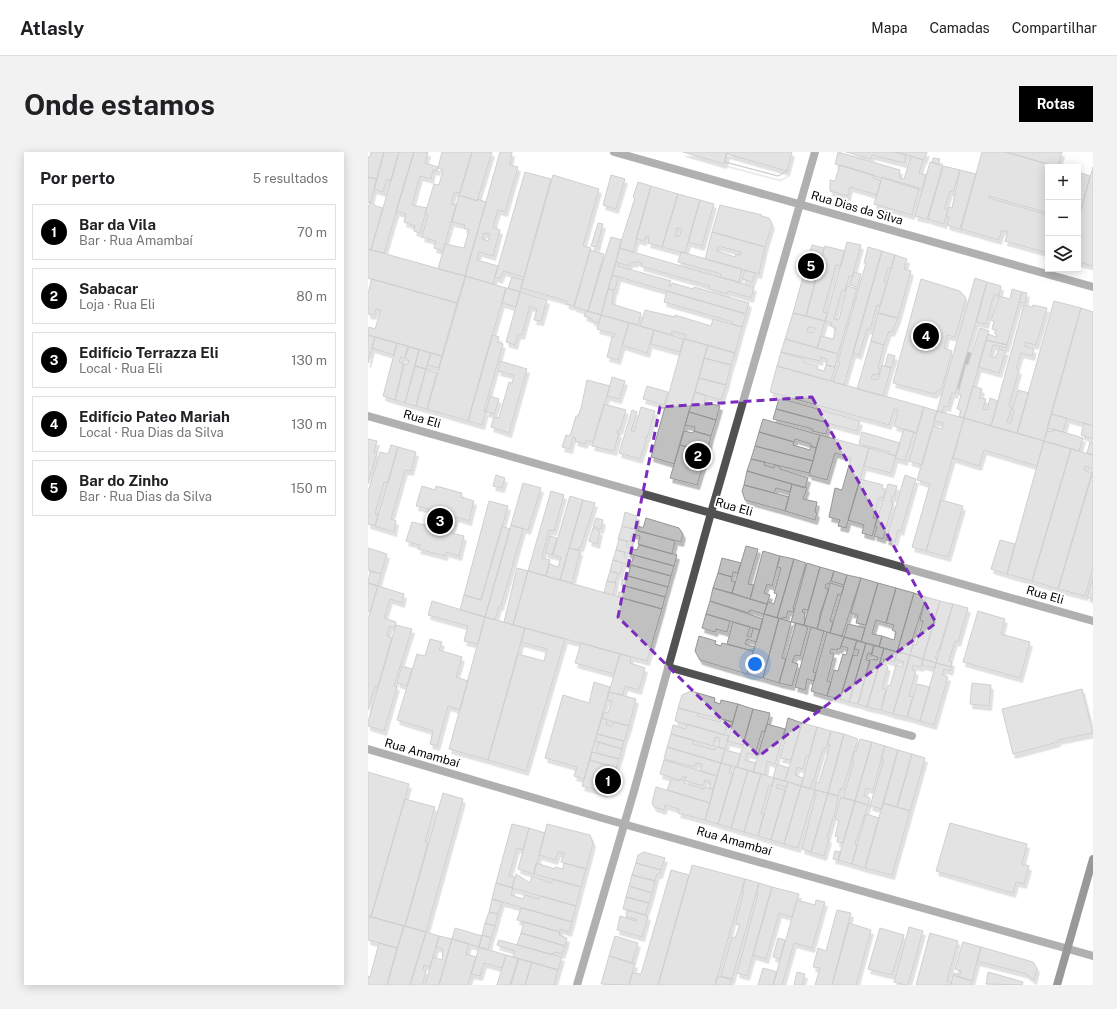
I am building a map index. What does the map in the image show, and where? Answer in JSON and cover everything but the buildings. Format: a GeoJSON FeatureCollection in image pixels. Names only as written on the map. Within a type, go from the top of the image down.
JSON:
{"type":"FeatureCollection","features":[{"type":"Feature","properties":{"kind":"main road"},"geometry":{"type":"LineString","coordinates":[[1057,985],[1093,858]]}},
{"type":"Feature","properties":{"kind":"street","name":"Rua Dias da Silva"},"geometry":{"type":"LineString","coordinates":[[614,152],[1093,287]]}},
{"type":"Feature","properties":{"kind":"street"},"geometry":{"type":"LineString","coordinates":[[577,985],[625,824],[711,513],[815,152]]}},
{"type":"Feature","properties":{"kind":"street","name":"Rua Eli"},"geometry":{"type":"LineString","coordinates":[[368,416],[1093,621]]}},
{"type":"Feature","properties":{"kind":"street"},"geometry":{"type":"LineString","coordinates":[[668,667],[912,736]]}},
{"type":"Feature","properties":{"kind":"street","name":"Rua Amambaí"},"geometry":{"type":"LineString","coordinates":[[368,749],[625,824],[1093,956]]}},
{"type":"Feature","properties":{"kind":"highlighted area"},"geometry":{"type":"Polygon","coordinates":[[[812,397],[936,623],[759,756],[618,617],[660,407],[812,397]]]}},
{"type":"Feature","properties":{"kind":"shaded area"},"geometry":{"type":"Polygon","coordinates":[[[961,349],[976,355],[966,391],[957,389],[961,374],[961,349]]]}},
{"type":"Feature","properties":{"kind":"place","name":"Bar do Zinho"},"geometry":{"type":"Point","coordinates":[811,266]}},
{"type":"Feature","properties":{"kind":"place","name":"Edifício Pateo Mariah"},"geometry":{"type":"Point","coordinates":[926,336]}},
{"type":"Feature","properties":{"kind":"place","name":"Sabacar"},"geometry":{"type":"Point","coordinates":[698,456]}},
{"type":"Feature","properties":{"kind":"place","name":"Edifício Terrazza Eli"},"geometry":{"type":"Point","coordinates":[440,521]}},
{"type":"Feature","properties":{"kind":"place","name":"Bar da Vila"},"geometry":{"type":"Point","coordinates":[608,781]}}]}
